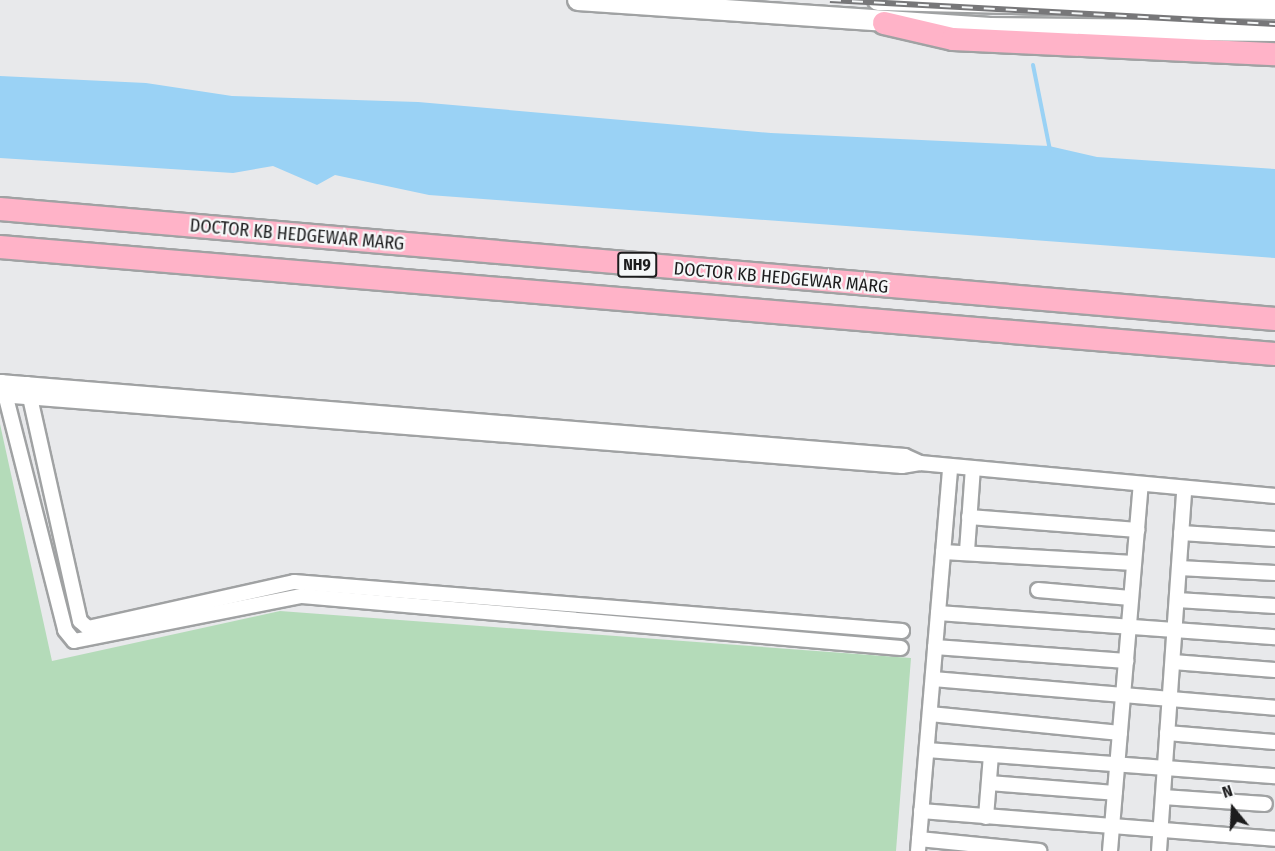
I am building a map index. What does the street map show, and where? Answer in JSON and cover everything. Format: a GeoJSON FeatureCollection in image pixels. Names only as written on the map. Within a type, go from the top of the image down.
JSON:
{"type":"FeatureCollection","features":[{"type":"Feature","properties":{"kind":"highway"},"geometry":{"type":"LineString","coordinates":[[884,23],[953,39],[1275,54]]}},
{"type":"Feature","properties":{"kind":"highway","name":"DOCTOR KB HEDGEWAR MARG"},"geometry":{"type":"LineString","coordinates":[[0,209],[1275,319]]}},
{"type":"Feature","properties":{"kind":"highway","name":"DOCTOR KB HEDGEWAR MARG"},"geometry":{"type":"LineString","coordinates":[[0,248],[1275,354]]}},
{"type":"Feature","properties":{"kind":"main road"},"geometry":{"type":"LineString","coordinates":[[578,0],[884,23],[1275,31]]}},
{"type":"Feature","properties":{"kind":"main road"},"geometry":{"type":"LineString","coordinates":[[878,0],[1157,4],[1275,9]]}},
{"type":"Feature","properties":{"kind":"street"},"geometry":{"type":"LineString","coordinates":[[901,648],[302,596],[74,641],[65,630],[2,388],[893,455],[920,463],[1184,490],[1275,496]]}},
{"type":"Feature","properties":{"kind":"street"},"geometry":{"type":"LineString","coordinates":[[28,391],[80,621],[88,627],[294,582],[902,631]]}},
{"type":"Feature","properties":{"kind":"street"},"geometry":{"type":"LineString","coordinates":[[950,466],[918,845],[1040,851]]}},
{"type":"Feature","properties":{"kind":"street"},"geometry":{"type":"LineString","coordinates":[[967,551],[973,468]]}},
{"type":"Feature","properties":{"kind":"street"},"geometry":{"type":"LineString","coordinates":[[1110,851],[1141,485]]}},
{"type":"Feature","properties":{"kind":"street"},"geometry":{"type":"LineString","coordinates":[[1159,851],[1184,490]]}},
{"type":"Feature","properties":{"kind":"street"},"geometry":{"type":"LineString","coordinates":[[969,517],[1137,530]]}},
{"type":"Feature","properties":{"kind":"street"},"geometry":{"type":"LineString","coordinates":[[1181,534],[1275,540]]}},
{"type":"Feature","properties":{"kind":"street"},"geometry":{"type":"LineString","coordinates":[[943,552],[967,551],[1134,563]]}},
{"type":"Feature","properties":{"kind":"street"},"geometry":{"type":"LineString","coordinates":[[1179,568],[1275,573]]}},
{"type":"Feature","properties":{"kind":"street"},"geometry":{"type":"LineString","coordinates":[[1038,590],[1131,598]]}},
{"type":"Feature","properties":{"kind":"street"},"geometry":{"type":"LineString","coordinates":[[1177,600],[1275,606]]}},
{"type":"Feature","properties":{"kind":"street"},"geometry":{"type":"LineString","coordinates":[[938,614],[1275,637]]}},
{"type":"Feature","properties":{"kind":"street"},"geometry":{"type":"LineString","coordinates":[[935,647],[1126,661]]}},
{"type":"Feature","properties":{"kind":"street"},"geometry":{"type":"LineString","coordinates":[[1173,662],[1275,670]]}},
{"type":"Feature","properties":{"kind":"street"},"geometry":{"type":"LineString","coordinates":[[933,679],[1169,703],[1275,708]]}},
{"type":"Feature","properties":{"kind":"street"},"geometry":{"type":"LineString","coordinates":[[930,714],[1120,733]]}},
{"type":"Feature","properties":{"kind":"street"},"geometry":{"type":"LineString","coordinates":[[1167,733],[1275,742]]}},
{"type":"Feature","properties":{"kind":"street"},"geometry":{"type":"LineString","coordinates":[[927,750],[1275,776]]}},
{"type":"Feature","properties":{"kind":"street"},"geometry":{"type":"LineString","coordinates":[[986,817],[991,755]]}},
{"type":"Feature","properties":{"kind":"street"},"geometry":{"type":"LineString","coordinates":[[989,783],[1115,793]]}},
{"type":"Feature","properties":{"kind":"street"},"geometry":{"type":"LineString","coordinates":[[1163,797],[1264,804]]}},
{"type":"Feature","properties":{"kind":"street"},"geometry":{"type":"LineString","coordinates":[[921,811],[1160,833],[1275,839]]}},
{"type":"Feature","properties":{"kind":"green space"},"geometry":{"type":"Polygon","coordinates":[[[0,424],[52,661],[280,611],[911,658],[896,851],[0,851],[0,424]]]}},
{"type":"Feature","properties":{"kind":"water"},"geometry":{"type":"Polygon","coordinates":[[[0,76],[146,83],[232,96],[418,102],[771,133],[1049,146],[1097,157],[1275,169],[1275,258],[429,195],[335,175],[317,185],[273,166],[233,173],[0,158],[0,76]]]}},
{"type":"Feature","properties":{"kind":"waterway"},"geometry":{"type":"LineString","coordinates":[[1033,65],[1050,150]]}},
{"type":"Feature","properties":{"kind":"railway"},"geometry":{"type":"LineString","coordinates":[[830,0],[1275,24]]}}]}
